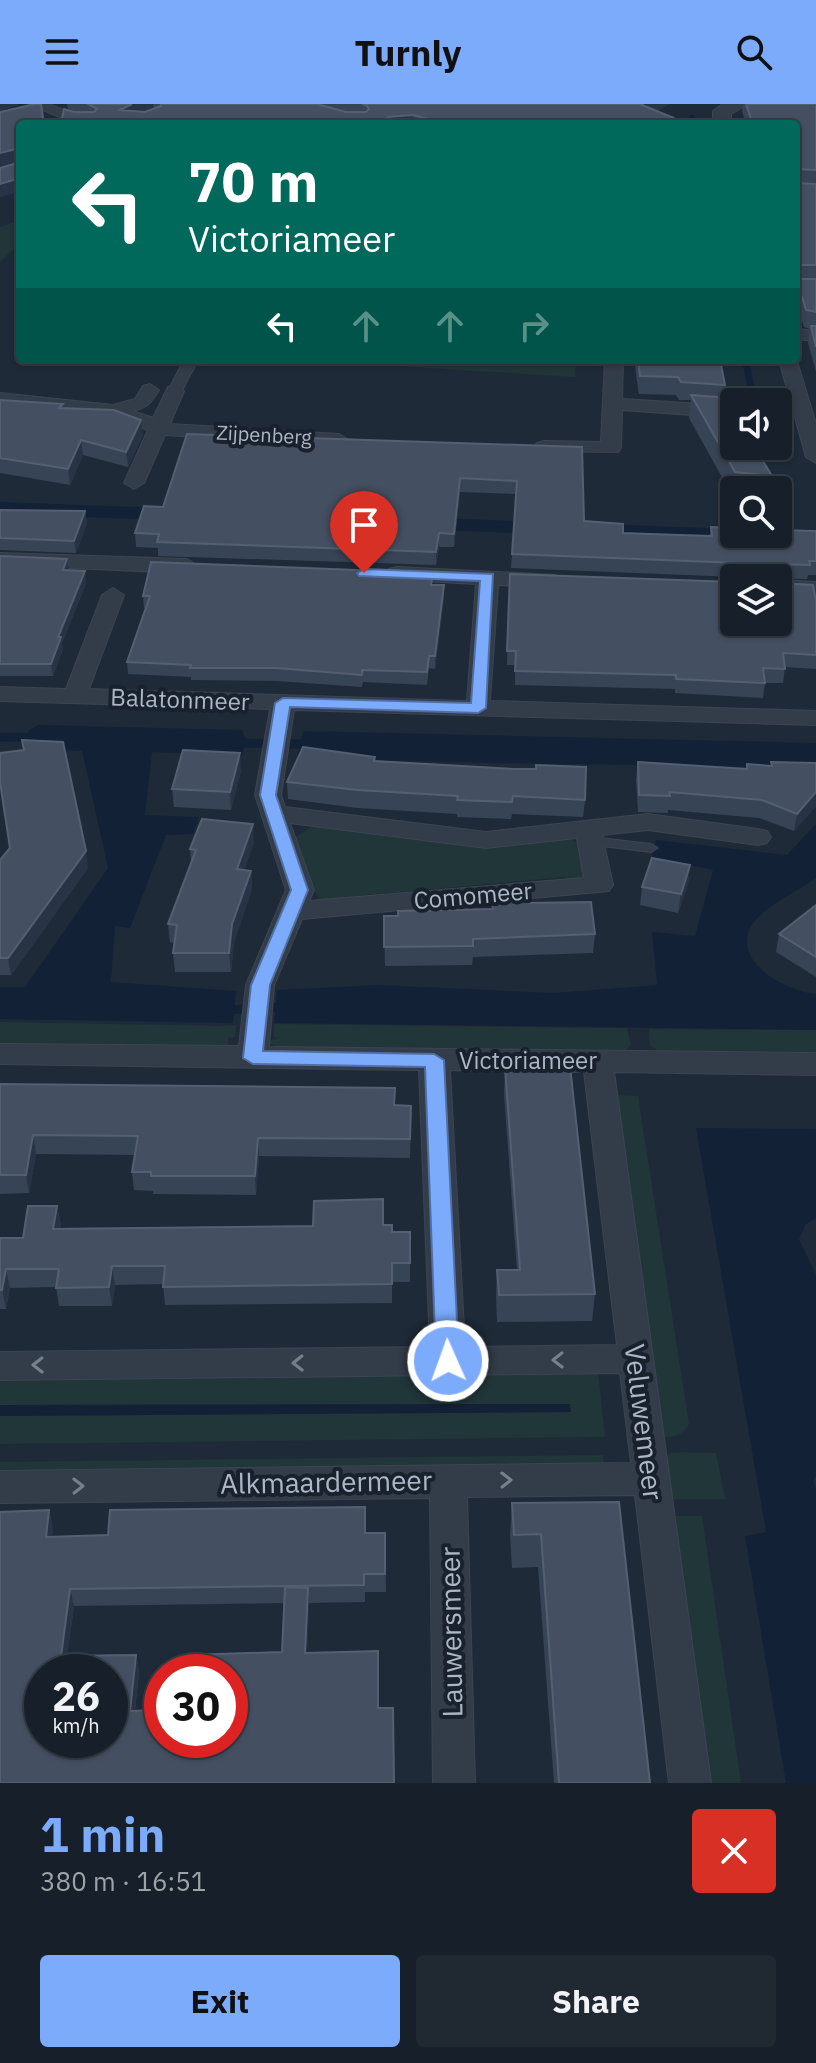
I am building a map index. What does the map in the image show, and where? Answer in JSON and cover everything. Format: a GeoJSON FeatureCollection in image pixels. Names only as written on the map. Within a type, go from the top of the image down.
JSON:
{"type":"FeatureCollection","features":[{"type":"Feature","properties":{"kind":"street"},"geometry":{"type":"LineString","coordinates":[[722,120],[722,111],[739,104]]}},
{"type":"Feature","properties":{"kind":"street"},"geometry":{"type":"LineString","coordinates":[[35,107],[76,120]]}},
{"type":"Feature","properties":{"kind":"street"},"geometry":{"type":"LineString","coordinates":[[134,483],[189,364]]}},
{"type":"Feature","properties":{"kind":"street"},"geometry":{"type":"LineString","coordinates":[[522,447],[611,448],[614,364]]}},
{"type":"Feature","properties":{"kind":"street"},"geometry":{"type":"LineString","coordinates":[[789,364],[816,457]]}},
{"type":"Feature","properties":{"kind":"street"},"geometry":{"type":"LineString","coordinates":[[114,411],[142,403],[150,390]]}},
{"type":"Feature","properties":{"kind":"street","name":"Zijpenberg"},"geometry":{"type":"LineString","coordinates":[[0,399],[114,411],[160,427],[361,441]]}},
{"type":"Feature","properties":{"kind":"street"},"geometry":{"type":"LineString","coordinates":[[613,404],[720,411]]}},
{"type":"Feature","properties":{"kind":"street"},"geometry":{"type":"LineString","coordinates":[[792,416],[804,417]]}},
{"type":"Feature","properties":{"kind":"street"},"geometry":{"type":"LineString","coordinates":[[0,559],[210,567]]}},
{"type":"Feature","properties":{"kind":"street"},"geometry":{"type":"LineString","coordinates":[[380,573],[565,580]]}},
{"type":"Feature","properties":{"kind":"street"},"geometry":{"type":"LineString","coordinates":[[478,708],[488,577]]}},
{"type":"Feature","properties":{"kind":"street"},"geometry":{"type":"LineString","coordinates":[[792,588],[816,589]]}},
{"type":"Feature","properties":{"kind":"street","name":"Balatonmeer"},"geometry":{"type":"LineString","coordinates":[[75,696],[113,595]]}},
{"type":"Feature","properties":{"kind":"street","name":"Balatonmeer"},"geometry":{"type":"LineString","coordinates":[[0,694],[75,696],[281,712],[478,708],[816,718]]}},
{"type":"Feature","properties":{"kind":"street"},"geometry":{"type":"LineString","coordinates":[[254,1047],[260,985],[300,890],[268,795],[281,712]]}},
{"type":"Feature","properties":{"kind":"street"},"geometry":{"type":"LineString","coordinates":[[274,813],[486,840],[589,835],[648,822],[758,837]]}},
{"type":"Feature","properties":{"kind":"street","name":"Comomeer"},"geometry":{"type":"LineString","coordinates":[[291,911],[599,885],[589,835]]}},
{"type":"Feature","properties":{"kind":"street","name":"Victoriameer"},"geometry":{"type":"LineString","coordinates":[[0,1054],[254,1047],[434,1060],[816,1064]]}},
{"type":"Feature","properties":{"kind":"street"},"geometry":{"type":"LineString","coordinates":[[434,1060],[448,1361]]}},
{"type":"Feature","properties":{"kind":"street","name":"Veluwemeer"},"geometry":{"type":"LineString","coordinates":[[598,1062],[690,1783]]}},
{"type":"Feature","properties":{"kind":"street"},"geometry":{"type":"LineString","coordinates":[[0,1366],[636,1359]]}},
{"type":"Feature","properties":{"kind":"street","name":"Alkmaardermeer"},"geometry":{"type":"LineString","coordinates":[[0,1487],[651,1479]]}},
{"type":"Feature","properties":{"kind":"street","name":"Lauwersmeer"},"geometry":{"type":"LineString","coordinates":[[448,1481],[454,1783]]}},
{"type":"Feature","properties":{"kind":"lane"},"geometry":{"type":"LineString","coordinates":[[589,835],[651,848]]}},
{"type":"Feature","properties":{"kind":"green space"},"geometry":{"type":"Polygon","coordinates":[[[16,221],[16,246],[0,262],[0,227],[16,221]]]}},
{"type":"Feature","properties":{"kind":"green space"},"geometry":{"type":"Polygon","coordinates":[[[364,364],[576,364],[575,377],[364,364]]]}},
{"type":"Feature","properties":{"kind":"green space"},"geometry":{"type":"Polygon","coordinates":[[[314,825],[569,839],[580,844],[586,870],[583,877],[573,882],[564,877],[343,897],[337,904],[330,903],[323,901],[315,890],[294,838],[314,825]]]}},
{"type":"Feature","properties":{"kind":"green space"},"geometry":{"type":"Polygon","coordinates":[[[0,1022],[236,1025],[235,1037],[228,1038],[228,1049],[0,1047],[0,1022]]]}},
{"type":"Feature","properties":{"kind":"green space"},"geometry":{"type":"Polygon","coordinates":[[[274,1024],[627,1028],[631,1045],[624,1052],[284,1050],[270,1044],[270,1040],[277,1039],[274,1037],[274,1024]]]}},
{"type":"Feature","properties":{"kind":"green space"},"geometry":{"type":"Polygon","coordinates":[[[649,1029],[816,1030],[816,1055],[661,1053],[650,1045],[649,1029]]]}},
{"type":"Feature","properties":{"kind":"green space"},"geometry":{"type":"Polygon","coordinates":[[[616,1095],[638,1096],[689,1424],[674,1436],[661,1437],[616,1095]]]}},
{"type":"Feature","properties":{"kind":"green space"},"geometry":{"type":"Polygon","coordinates":[[[598,1372],[605,1437],[0,1444],[0,1416],[571,1412],[569,1404],[0,1405],[0,1375],[598,1372]]]}},
{"type":"Feature","properties":{"kind":"green space"},"geometry":{"type":"Polygon","coordinates":[[[670,1453],[716,1453],[725,1499],[670,1499],[665,1458],[670,1453]]]}},
{"type":"Feature","properties":{"kind":"green space"},"geometry":{"type":"Polygon","coordinates":[[[603,1455],[604,1467],[0,1477],[0,1462],[603,1455]]]}},
{"type":"Feature","properties":{"kind":"green space"},"geometry":{"type":"Polygon","coordinates":[[[671,1516],[702,1516],[741,1783],[708,1783],[671,1516]]]}},
{"type":"Feature","properties":{"kind":"water"},"geometry":{"type":"Polygon","coordinates":[[[0,502],[720,528],[720,540],[0,514],[0,502]]]}},
{"type":"Feature","properties":{"kind":"water"},"geometry":{"type":"Polygon","coordinates":[[[792,538],[816,544],[792,543],[792,538]]]}},
{"type":"Feature","properties":{"kind":"water"},"geometry":{"type":"Polygon","coordinates":[[[38,725],[242,730],[246,740],[242,756],[152,752],[145,815],[199,817],[193,834],[166,835],[130,928],[115,926],[111,982],[236,991],[233,1023],[0,1019],[0,987],[25,987],[108,868],[82,751],[28,748],[25,745],[28,731],[38,725]]]}},
{"type":"Feature","properties":{"kind":"water"},"geometry":{"type":"Polygon","coordinates":[[[303,731],[816,743],[816,768],[297,757],[303,731]]]}},
{"type":"Feature","properties":{"kind":"water"},"geometry":{"type":"Polygon","coordinates":[[[816,824],[816,878],[767,910],[754,922],[747,936],[753,961],[763,971],[790,987],[816,994],[816,1030],[274,1023],[277,990],[379,985],[554,993],[657,985],[652,932],[695,936],[713,870],[652,858],[656,840],[787,855],[816,824]]]}},
{"type":"Feature","properties":{"kind":"water"},"geometry":{"type":"Polygon","coordinates":[[[696,1128],[816,1129],[816,1218],[806,1224],[799,1239],[816,1275],[816,1476],[813,1481],[816,1488],[816,1783],[786,1783],[745,1536],[766,1532],[696,1128]]]}},
{"type":"Feature","properties":{"kind":"water"},"geometry":{"type":"Polygon","coordinates":[[[570,1404],[571,1412],[0,1416],[0,1405],[570,1404]]]}},
{"type":"Feature","properties":{"kind":"building"},"geometry":{"type":"Polygon","coordinates":[[[41,104],[43,120],[16,120],[16,149],[0,153],[0,112],[41,104]]]}},
{"type":"Feature","properties":{"kind":"building"},"geometry":{"type":"Polygon","coordinates":[[[88,104],[132,104],[120,110],[145,112],[161,104],[317,104],[346,112],[366,112],[369,109],[362,104],[643,104],[675,120],[431,120],[413,115],[388,117],[386,120],[62,120],[64,109],[94,112],[97,109],[88,104]]]}},
{"type":"Feature","properties":{"kind":"building"},"geometry":{"type":"Polygon","coordinates":[[[746,104],[816,104],[816,170],[800,169],[800,120],[751,119],[746,104]]]}},
{"type":"Feature","properties":{"kind":"building"},"geometry":{"type":"Polygon","coordinates":[[[16,163],[16,179],[0,184],[0,168],[16,163]]]}},
{"type":"Feature","properties":{"kind":"building"},"geometry":{"type":"Polygon","coordinates":[[[800,183],[816,184],[816,265],[800,265],[800,183]]]}},
{"type":"Feature","properties":{"kind":"building"},"geometry":{"type":"Polygon","coordinates":[[[800,279],[816,279],[816,312],[806,310],[800,279]]]}},
{"type":"Feature","properties":{"kind":"building"},"geometry":{"type":"Polygon","coordinates":[[[811,326],[816,326],[816,347],[811,326]]]}},
{"type":"Feature","properties":{"kind":"building"},"geometry":{"type":"Polygon","coordinates":[[[638,364],[721,364],[725,385],[681,382],[678,377],[640,376],[638,364]]]}},
{"type":"Feature","properties":{"kind":"building"},"geometry":{"type":"Polygon","coordinates":[[[691,395],[720,397],[720,446],[691,395]]]}},
{"type":"Feature","properties":{"kind":"building"},"geometry":{"type":"Polygon","coordinates":[[[0,400],[63,404],[59,408],[114,410],[141,420],[126,452],[81,440],[68,469],[0,458],[0,400]]]}},
{"type":"Feature","properties":{"kind":"building"},"geometry":{"type":"Polygon","coordinates":[[[187,434],[582,447],[584,521],[623,524],[623,533],[712,536],[711,527],[720,527],[720,548],[792,548],[792,530],[816,531],[816,561],[809,561],[810,565],[738,564],[512,554],[517,481],[460,478],[454,534],[439,533],[436,552],[157,542],[159,534],[135,533],[144,506],[163,507],[187,434]]]}},
{"type":"Feature","properties":{"kind":"building"},"geometry":{"type":"Polygon","coordinates":[[[728,460],[762,460],[772,476],[735,472],[728,460]]]}},
{"type":"Feature","properties":{"kind":"building"},"geometry":{"type":"Polygon","coordinates":[[[0,510],[85,511],[74,541],[0,538],[0,510]]]}},
{"type":"Feature","properties":{"kind":"building"},"geometry":{"type":"Polygon","coordinates":[[[0,556],[67,559],[63,570],[85,571],[58,637],[61,637],[51,664],[0,664],[0,556]]]}},
{"type":"Feature","properties":{"kind":"building"},"geometry":{"type":"Polygon","coordinates":[[[151,562],[433,573],[431,585],[444,585],[435,656],[429,656],[427,672],[362,670],[362,675],[276,668],[190,668],[191,665],[127,662],[150,596],[143,596],[151,562]]]}},
{"type":"Feature","properties":{"kind":"building"},"geometry":{"type":"Polygon","coordinates":[[[510,574],[720,582],[720,636],[792,636],[792,584],[813,585],[816,655],[783,653],[785,669],[763,668],[765,683],[676,679],[676,675],[515,671],[516,651],[507,651],[510,574]]]}},
{"type":"Feature","properties":{"kind":"building"},"geometry":{"type":"Polygon","coordinates":[[[22,740],[63,742],[86,851],[8,958],[0,958],[0,860],[10,848],[0,782],[0,753],[24,750],[22,740]]]}},
{"type":"Feature","properties":{"kind":"building"},"geometry":{"type":"Polygon","coordinates":[[[303,747],[375,757],[374,761],[513,769],[536,769],[536,765],[586,767],[585,800],[513,796],[512,802],[457,800],[458,796],[287,782],[303,747]]]}},
{"type":"Feature","properties":{"kind":"building"},"geometry":{"type":"Polygon","coordinates":[[[183,750],[240,753],[230,792],[172,789],[183,750]]]}},
{"type":"Feature","properties":{"kind":"building"},"geometry":{"type":"Polygon","coordinates":[[[638,762],[747,769],[747,764],[816,763],[816,792],[797,814],[762,800],[669,792],[670,796],[639,795],[638,762]]]}},
{"type":"Feature","properties":{"kind":"building"},"geometry":{"type":"Polygon","coordinates":[[[202,819],[253,824],[237,869],[251,871],[232,924],[229,953],[173,953],[177,925],[168,924],[196,850],[190,849],[202,819]]]}},
{"type":"Feature","properties":{"kind":"building"},"geometry":{"type":"Polygon","coordinates":[[[652,858],[690,865],[681,894],[642,887],[652,858]]]}},
{"type":"Feature","properties":{"kind":"building"},"geometry":{"type":"Polygon","coordinates":[[[524,899],[525,903],[591,902],[595,934],[473,939],[473,946],[384,947],[384,916],[398,916],[398,911],[493,909],[492,900],[524,899]]]}},
{"type":"Feature","properties":{"kind":"building"},"geometry":{"type":"Polygon","coordinates":[[[816,905],[816,957],[779,934],[816,905]]]}},
{"type":"Feature","properties":{"kind":"building"},"geometry":{"type":"Polygon","coordinates":[[[570,1066],[595,1294],[499,1295],[497,1270],[520,1270],[505,1067],[570,1066]]]}},
{"type":"Feature","properties":{"kind":"building"},"geometry":{"type":"Polygon","coordinates":[[[0,1084],[395,1088],[394,1105],[411,1106],[410,1139],[258,1138],[255,1176],[151,1176],[151,1172],[132,1172],[138,1136],[33,1135],[26,1175],[0,1175],[0,1084]]]}},
{"type":"Feature","properties":{"kind":"building"},"geometry":{"type":"Polygon","coordinates":[[[383,1199],[383,1225],[392,1225],[392,1232],[410,1232],[410,1263],[392,1263],[392,1284],[163,1287],[165,1266],[112,1266],[109,1287],[56,1288],[59,1269],[6,1269],[0,1290],[0,1238],[23,1238],[28,1206],[57,1206],[53,1229],[313,1226],[314,1201],[383,1199]]]}},
{"type":"Feature","properties":{"kind":"building"},"geometry":{"type":"Polygon","coordinates":[[[619,1502],[650,1783],[559,1783],[541,1534],[514,1535],[512,1503],[619,1502]]]}},
{"type":"Feature","properties":{"kind":"building"},"geometry":{"type":"Polygon","coordinates":[[[365,1507],[365,1533],[385,1533],[385,1574],[364,1574],[364,1585],[70,1589],[61,1654],[24,1654],[24,1758],[128,1758],[128,1655],[136,1655],[130,1711],[144,1711],[144,1758],[248,1758],[248,1654],[220,1654],[282,1652],[285,1587],[308,1588],[305,1653],[378,1651],[378,1708],[393,1708],[394,1783],[0,1783],[0,1512],[49,1510],[46,1537],[108,1535],[110,1510],[365,1507]]]}},
{"type":"Feature","properties":{"kind":"waterway"},"geometry":{"type":"LineString","coordinates":[[746,364],[747,370]]}},
{"type":"Feature","properties":{"kind":"waterway"},"geometry":{"type":"LineString","coordinates":[[747,368],[751,388]]}},
{"type":"Feature","properties":{"kind":"waterway"},"geometry":{"type":"LineString","coordinates":[[0,737],[37,738]]}},
{"type":"Feature","properties":{"kind":"waterway"},"geometry":{"type":"LineString","coordinates":[[235,743],[313,744]]}},
{"type":"Feature","properties":{"kind":"waterway"},"geometry":{"type":"LineString","coordinates":[[224,1010],[285,1007]]}},
{"type":"Feature","properties":{"kind":"route"},"geometry":{"type":"LineString","coordinates":[[364,573],[488,577],[478,708],[283,703],[268,795],[300,890],[260,985],[253,1058],[434,1060],[448,1361]]}}]}
